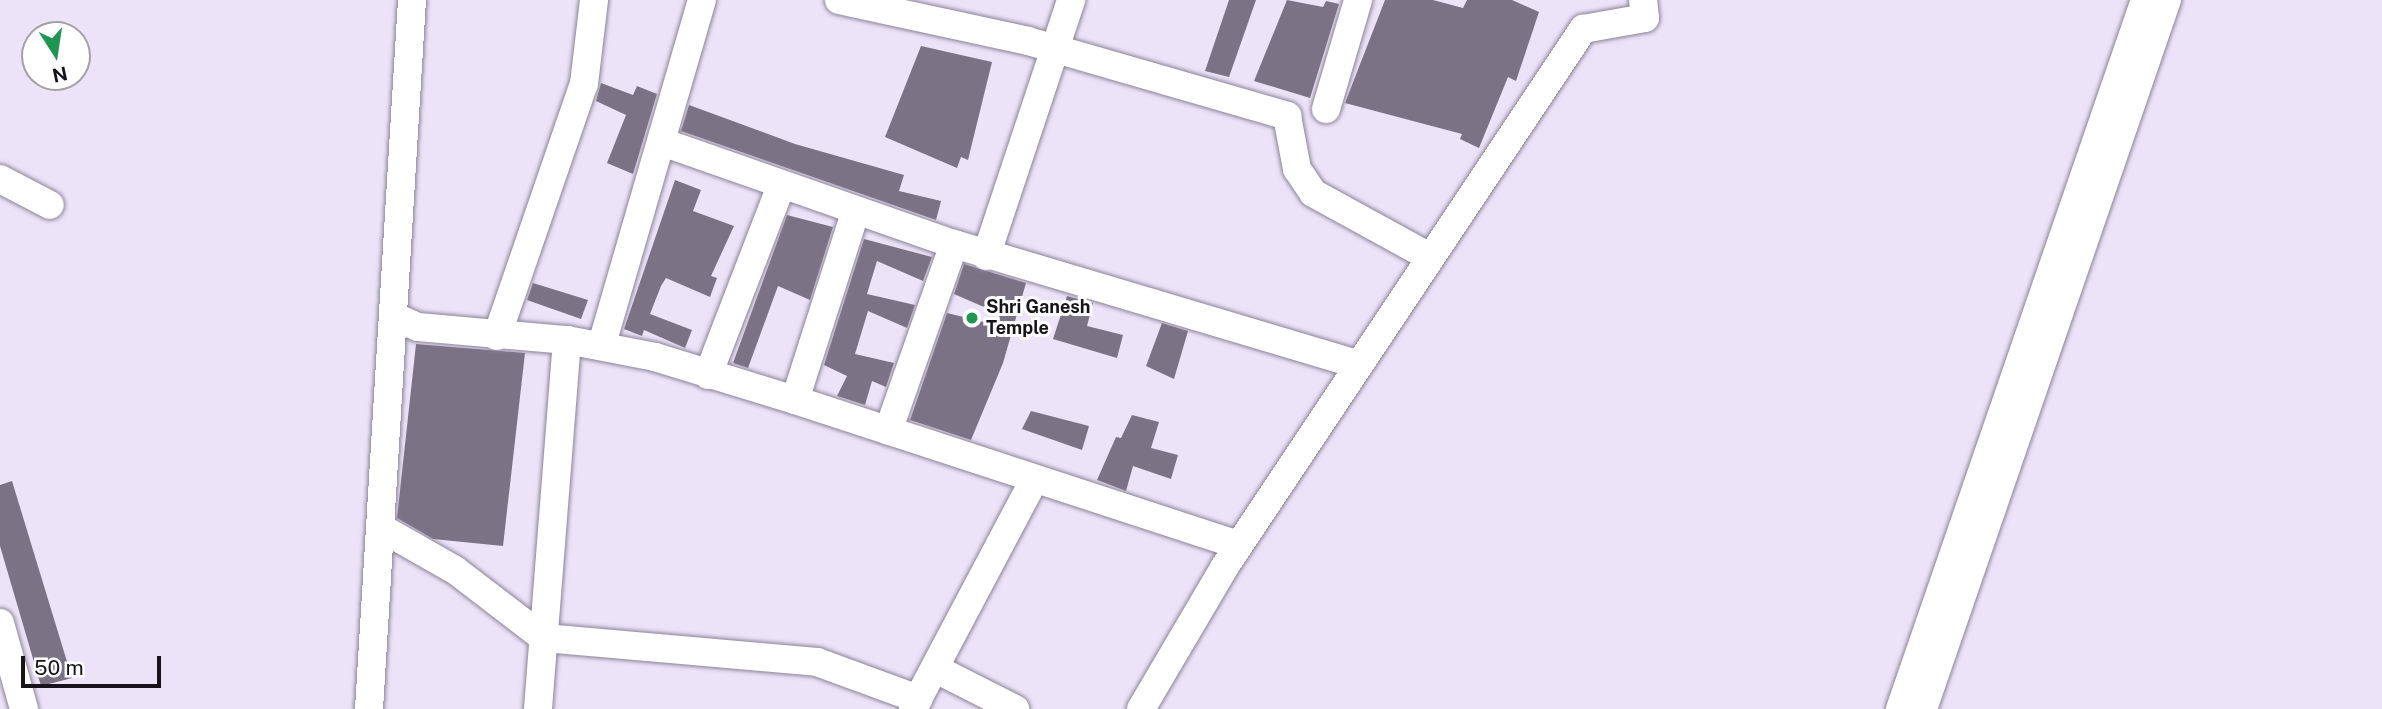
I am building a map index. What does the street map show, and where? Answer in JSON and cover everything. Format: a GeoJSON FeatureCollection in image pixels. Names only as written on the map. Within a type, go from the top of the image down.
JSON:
{"type":"FeatureCollection","features":[{"type":"Feature","properties":{"kind":"street"},"geometry":{"type":"LineString","coordinates":[[369,709],[412,0]]}},
{"type":"Feature","properties":{"kind":"street"},"geometry":{"type":"LineString","coordinates":[[497,336],[584,84],[594,0]]}},
{"type":"Feature","properties":{"kind":"street"},"geometry":{"type":"LineString","coordinates":[[602,344],[702,0]]}},
{"type":"Feature","properties":{"kind":"street"},"geometry":{"type":"LineString","coordinates":[[839,0],[882,4],[1057,49],[1287,116],[1297,169],[1313,193],[1429,256]]}},
{"type":"Feature","properties":{"kind":"street"},"geometry":{"type":"LineString","coordinates":[[986,256],[1057,49],[1071,0]]}},
{"type":"Feature","properties":{"kind":"street"},"geometry":{"type":"LineString","coordinates":[[1326,109],[1358,0]]}},
{"type":"Feature","properties":{"kind":"street"},"geometry":{"type":"LineString","coordinates":[[1141,709],[1239,545],[1429,256],[1583,29],[1645,18],[1643,0]]}},
{"type":"Feature","properties":{"kind":"street"},"geometry":{"type":"LineString","coordinates":[[1900,709],[2145,0]]}},
{"type":"Feature","properties":{"kind":"street"},"geometry":{"type":"LineString","coordinates":[[1923,709],[2167,0]]}},
{"type":"Feature","properties":{"kind":"street"},"geometry":{"type":"LineString","coordinates":[[662,142],[855,213],[986,256],[1357,364]]}},
{"type":"Feature","properties":{"kind":"street"},"geometry":{"type":"LineString","coordinates":[[0,179],[50,205]]}},
{"type":"Feature","properties":{"kind":"street"},"geometry":{"type":"LineString","coordinates":[[708,375],[780,186]]}},
{"type":"Feature","properties":{"kind":"street"},"geometry":{"type":"LineString","coordinates":[[795,400],[855,213]]}},
{"type":"Feature","properties":{"kind":"street"},"geometry":{"type":"LineString","coordinates":[[888,431],[954,244]]}},
{"type":"Feature","properties":{"kind":"street"},"geometry":{"type":"LineString","coordinates":[[393,316],[418,327],[602,344],[795,400],[1239,545]]}},
{"type":"Feature","properties":{"kind":"street"},"geometry":{"type":"LineString","coordinates":[[538,709],[567,340]]}},
{"type":"Feature","properties":{"kind":"street"},"geometry":{"type":"LineString","coordinates":[[382,528],[488,592],[544,638],[817,662],[916,704],[1034,480]]}},
{"type":"Feature","properties":{"kind":"street"},"geometry":{"type":"LineString","coordinates":[[0,623],[24,709]]}},
{"type":"Feature","properties":{"kind":"street"},"geometry":{"type":"LineString","coordinates":[[936,669],[1015,709]]}},
{"type":"Feature","properties":{"kind":"building"},"geometry":{"type":"Polygon","coordinates":[[[1229,0],[1256,0],[1229,77],[1205,71],[1229,0]]]}},
{"type":"Feature","properties":{"kind":"building"},"geometry":{"type":"Polygon","coordinates":[[[1287,0],[1323,7],[1326,1],[1339,4],[1310,98],[1254,81],[1287,0]]]}},
{"type":"Feature","properties":{"kind":"building"},"geometry":{"type":"Polygon","coordinates":[[[1385,0],[1433,0],[1463,8],[1467,0],[1512,0],[1539,12],[1516,81],[1508,77],[1479,148],[1460,139],[1462,134],[1345,103],[1385,0]]]}},
{"type":"Feature","properties":{"kind":"building"},"geometry":{"type":"Polygon","coordinates":[[[921,46],[992,62],[968,160],[961,157],[957,168],[885,137],[921,46]]]}},
{"type":"Feature","properties":{"kind":"building"},"geometry":{"type":"Polygon","coordinates":[[[601,83],[633,95],[637,86],[657,94],[633,174],[607,163],[626,115],[596,101],[601,83]]]}},
{"type":"Feature","properties":{"kind":"building"},"geometry":{"type":"Polygon","coordinates":[[[689,105],[795,144],[904,175],[899,191],[941,201],[936,220],[681,131],[689,105]]]}},
{"type":"Feature","properties":{"kind":"building"},"geometry":{"type":"Polygon","coordinates":[[[675,180],[701,190],[693,211],[734,226],[711,276],[717,278],[710,297],[666,278],[661,286],[650,314],[692,330],[685,348],[644,330],[642,336],[624,329],[675,180]]]}},
{"type":"Feature","properties":{"kind":"building"},"geometry":{"type":"Polygon","coordinates":[[[787,215],[833,227],[810,300],[778,286],[748,368],[733,363],[787,215]]]}},
{"type":"Feature","properties":{"kind":"building"},"geometry":{"type":"Polygon","coordinates":[[[864,239],[932,257],[923,281],[877,261],[867,294],[915,305],[907,328],[868,311],[855,354],[894,363],[886,387],[872,381],[865,405],[837,396],[847,376],[824,365],[864,239]]]}},
{"type":"Feature","properties":{"kind":"building","name":"Shri Ganesh Temple"},"geometry":{"type":"Polygon","coordinates":[[[964,264],[1026,283],[1003,363],[971,440],[910,420],[947,313],[996,325],[1000,314],[954,294],[964,264]]]}},
{"type":"Feature","properties":{"kind":"building"},"geometry":{"type":"Polygon","coordinates":[[[533,283],[588,300],[581,319],[527,300],[533,283]]]}},
{"type":"Feature","properties":{"kind":"building"},"geometry":{"type":"Polygon","coordinates":[[[1067,296],[1093,303],[1087,326],[1123,335],[1117,358],[1053,339],[1067,296]]]}},
{"type":"Feature","properties":{"kind":"building"},"geometry":{"type":"Polygon","coordinates":[[[1162,323],[1188,331],[1174,379],[1146,366],[1162,323]]]}},
{"type":"Feature","properties":{"kind":"building"},"geometry":{"type":"Polygon","coordinates":[[[416,344],[525,353],[503,546],[433,539],[397,518],[416,344]]]}},
{"type":"Feature","properties":{"kind":"building"},"geometry":{"type":"Polygon","coordinates":[[[1031,411],[1089,426],[1082,450],[1022,429],[1031,411]]]}},
{"type":"Feature","properties":{"kind":"building"},"geometry":{"type":"Polygon","coordinates":[[[1132,415],[1159,422],[1151,448],[1178,455],[1171,479],[1133,466],[1126,491],[1097,480],[1116,437],[1121,438],[1132,415]]]}},
{"type":"Feature","properties":{"kind":"building"},"geometry":{"type":"Polygon","coordinates":[[[12,481],[72,678],[41,686],[0,546],[0,485],[12,481]]]}},
{"type":"Feature","properties":{"kind":"place","name":"Shri Ganesh Temple"},"geometry":{"type":"Point","coordinates":[972,318]}}]}
